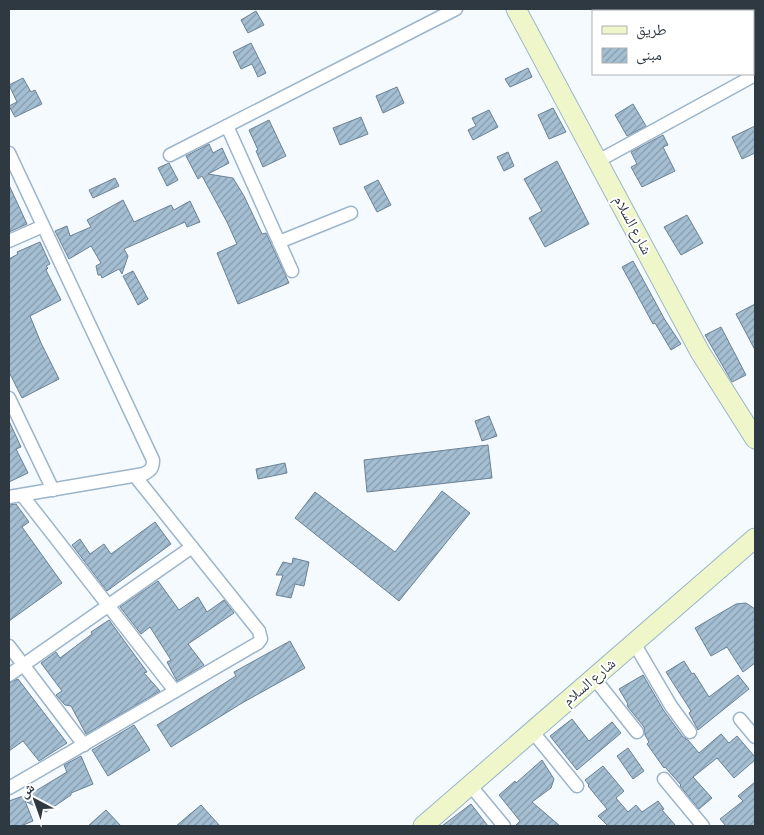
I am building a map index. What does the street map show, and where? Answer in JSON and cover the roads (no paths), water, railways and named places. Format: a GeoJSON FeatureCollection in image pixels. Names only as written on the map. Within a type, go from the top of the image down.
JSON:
{"type":"FeatureCollection","features":[{"type":"Feature","properties":{"kind":"main road","name":"شارع السلام"},"geometry":{"type":"LineString","coordinates":[[516,9],[700,352],[755,439]]}},
{"type":"Feature","properties":{"kind":"main road","name":"شارع السلام"},"geometry":{"type":"LineString","coordinates":[[423,826],[755,538]]}},
{"type":"Feature","properties":{"kind":"street"},"geometry":{"type":"LineString","coordinates":[[170,155],[456,9]]}},
{"type":"Feature","properties":{"kind":"street"},"geometry":{"type":"LineString","coordinates":[[598,161],[755,75]]}},
{"type":"Feature","properties":{"kind":"street"},"geometry":{"type":"LineString","coordinates":[[227,126],[292,271]]}},
{"type":"Feature","properties":{"kind":"street"},"geometry":{"type":"LineString","coordinates":[[9,153],[153,460],[153,466],[150,471],[144,474],[9,497]]}},
{"type":"Feature","properties":{"kind":"street"},"geometry":{"type":"LineString","coordinates":[[279,242],[351,212]]}},
{"type":"Feature","properties":{"kind":"street"},"geometry":{"type":"LineString","coordinates":[[9,241],[43,226]]}},
{"type":"Feature","properties":{"kind":"street"},"geometry":{"type":"LineString","coordinates":[[9,398],[52,490]]}},
{"type":"Feature","properties":{"kind":"street"},"geometry":{"type":"LineString","coordinates":[[9,788],[258,643],[261,636],[260,631],[135,476]]}},
{"type":"Feature","properties":{"kind":"street"},"geometry":{"type":"LineString","coordinates":[[22,495],[175,691]]}},
{"type":"Feature","properties":{"kind":"street"},"geometry":{"type":"LineString","coordinates":[[9,675],[192,547]]}},
{"type":"Feature","properties":{"kind":"street"},"geometry":{"type":"LineString","coordinates":[[634,643],[671,706],[690,732]]}},
{"type":"Feature","properties":{"kind":"street"},"geometry":{"type":"LineString","coordinates":[[9,646],[84,745]]}},
{"type":"Feature","properties":{"kind":"street"},"geometry":{"type":"LineString","coordinates":[[594,678],[637,732]]}},
{"type":"Feature","properties":{"kind":"street"},"geometry":{"type":"LineString","coordinates":[[740,720],[755,737]]}},
{"type":"Feature","properties":{"kind":"street"},"geometry":{"type":"LineString","coordinates":[[532,731],[578,786]]}},
{"type":"Feature","properties":{"kind":"street"},"geometry":{"type":"LineString","coordinates":[[664,779],[703,826]]}},
{"type":"Feature","properties":{"kind":"street"},"geometry":{"type":"LineString","coordinates":[[470,785],[504,826]]}}]}
